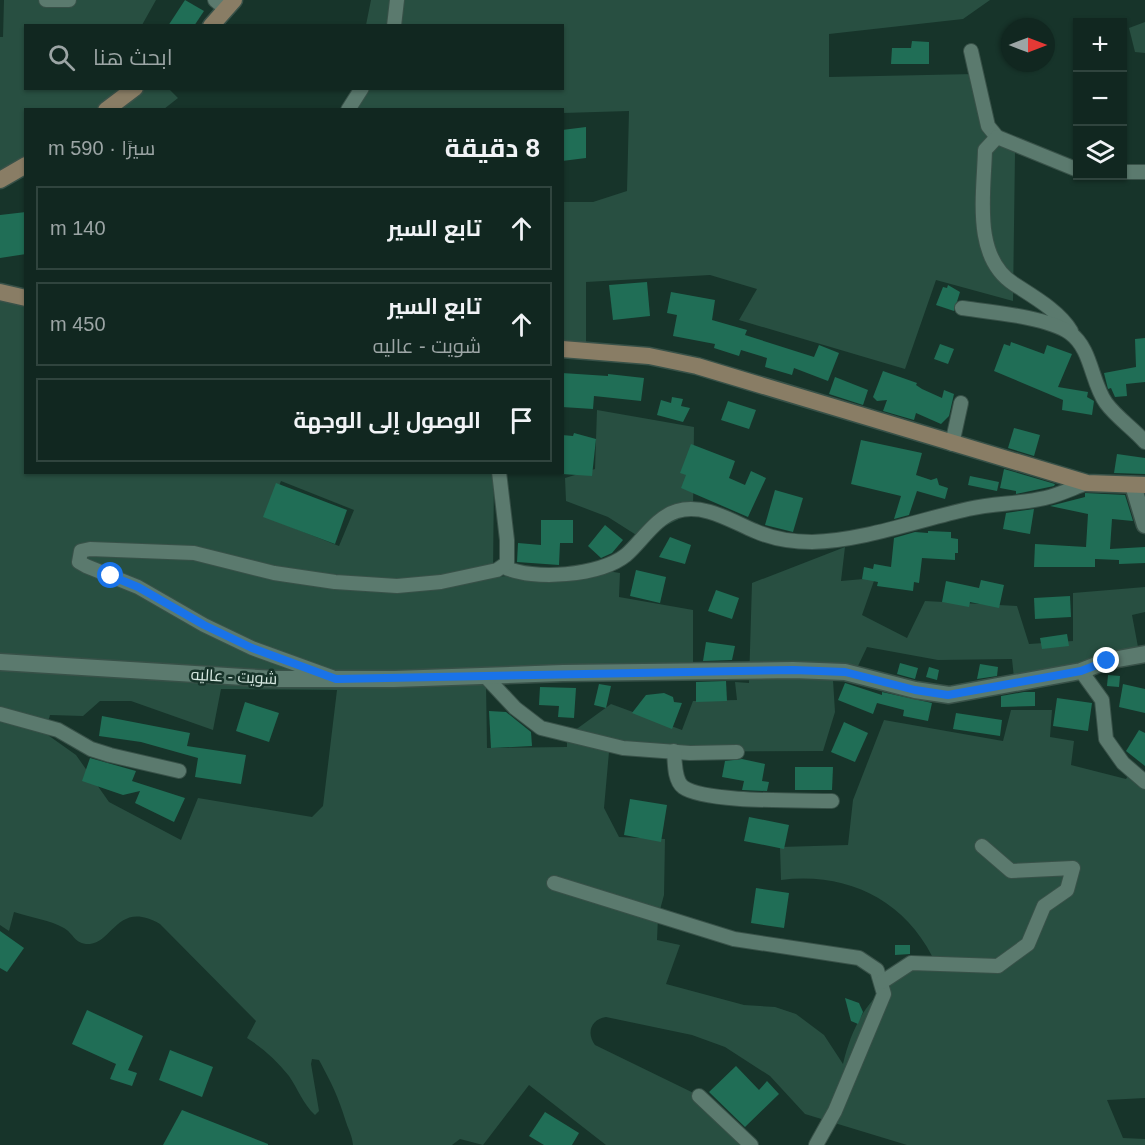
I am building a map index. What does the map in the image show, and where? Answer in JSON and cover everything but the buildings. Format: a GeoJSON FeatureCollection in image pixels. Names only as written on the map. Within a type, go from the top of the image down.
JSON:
{"type":"FeatureCollection","features":[{"type":"Feature","properties":{"kind":"main road"},"geometry":{"type":"LineString","coordinates":[[212,24],[225,3]]}},
{"type":"Feature","properties":{"kind":"main road"},"geometry":{"type":"LineString","coordinates":[[109,108],[132,90]]}},
{"type":"Feature","properties":{"kind":"main road"},"geometry":{"type":"LineString","coordinates":[[0,180],[24,166]]}},
{"type":"Feature","properties":{"kind":"main road"},"geometry":{"type":"LineString","coordinates":[[0,292],[24,298]]}},
{"type":"Feature","properties":{"kind":"main road"},"geometry":{"type":"LineString","coordinates":[[564,349],[649,356],[697,366],[1087,483],[1139,485]]}},
{"type":"Feature","properties":{"kind":"street"},"geometry":{"type":"LineString","coordinates":[[46,0],[69,0]]}},
{"type":"Feature","properties":{"kind":"street"},"geometry":{"type":"LineString","coordinates":[[394,24],[397,0]]}},
{"type":"Feature","properties":{"kind":"street"},"geometry":{"type":"LineString","coordinates":[[971,51],[987,126],[998,137],[1073,168]]}},
{"type":"Feature","properties":{"kind":"street"},"geometry":{"type":"LineString","coordinates":[[349,108],[361,90]]}},
{"type":"Feature","properties":{"kind":"street"},"geometry":{"type":"LineString","coordinates":[[998,137],[985,150],[983,223],[993,264],[1007,279],[1035,297],[1066,324],[1087,358],[1098,390],[1106,403],[1145,442]]}},
{"type":"Feature","properties":{"kind":"street"},"geometry":{"type":"LineString","coordinates":[[1127,172],[1145,172]]}},
{"type":"Feature","properties":{"kind":"street"},"geometry":{"type":"LineString","coordinates":[[962,308],[1021,316],[1068,331],[1074,336]]}},
{"type":"Feature","properties":{"kind":"street"},"geometry":{"type":"LineString","coordinates":[[952,444],[961,403]]}},
{"type":"Feature","properties":{"kind":"street"},"geometry":{"type":"LineString","coordinates":[[499,474],[507,540],[507,562],[504,567]]}},
{"type":"Feature","properties":{"kind":"street"},"geometry":{"type":"LineString","coordinates":[[336,679],[237,641],[138,587],[86,566],[79,562],[78,556],[81,551],[90,549],[194,553],[284,575],[397,586],[441,582],[504,567],[535,575],[601,568],[614,564],[665,517],[676,511],[691,509],[710,512],[774,538],[814,542],[857,536],[971,508],[1042,499],[1087,483]]}},
{"type":"Feature","properties":{"kind":"street"},"geometry":{"type":"LineString","coordinates":[[1139,485],[1145,525]]}},
{"type":"Feature","properties":{"kind":"street","name":"شويت - عاليه"},"geometry":{"type":"LineString","coordinates":[[0,662],[275,679],[486,677],[563,673],[839,671],[948,695],[1081,671],[1107,661],[1145,654]]}},
{"type":"Feature","properties":{"kind":"street"},"geometry":{"type":"LineString","coordinates":[[1081,671],[1102,700],[1106,739],[1123,763],[1145,782]]}},
{"type":"Feature","properties":{"kind":"street"},"geometry":{"type":"LineString","coordinates":[[486,677],[514,708],[541,728],[623,748],[674,752],[737,752]]}},
{"type":"Feature","properties":{"kind":"street"},"geometry":{"type":"LineString","coordinates":[[0,714],[58,730],[101,752],[135,763],[179,771]]}},
{"type":"Feature","properties":{"kind":"street"},"geometry":{"type":"LineString","coordinates":[[674,752],[676,776],[681,786],[692,791],[734,797],[832,801]]}},
{"type":"Feature","properties":{"kind":"street"},"geometry":{"type":"LineString","coordinates":[[882,982],[911,963],[998,966],[1028,944],[1044,906],[1067,890],[1073,868],[1011,871],[982,846]]}},
{"type":"Feature","properties":{"kind":"street"},"geometry":{"type":"LineString","coordinates":[[554,883],[734,939],[859,958],[877,970],[884,994],[835,1111],[816,1145]]}},
{"type":"Feature","properties":{"kind":"street"},"geometry":{"type":"LineString","coordinates":[[699,1096],[751,1145]]}},
{"type":"Feature","properties":{"kind":"green space"},"geometry":{"type":"Polygon","coordinates":[[[4,0],[156,0],[143,24],[24,24],[24,90],[170,90],[178,98],[165,108],[24,108],[24,174],[0,182],[0,37],[3,37],[4,0]]]}},
{"type":"Feature","properties":{"kind":"green space"},"geometry":{"type":"Polygon","coordinates":[[[371,0],[990,0],[963,19],[829,34],[829,77],[975,74],[983,116],[1015,152],[1013,301],[936,280],[905,369],[739,320],[757,289],[710,275],[586,282],[586,343],[564,344],[564,202],[593,202],[627,191],[629,111],[564,113],[564,108],[350,108],[354,90],[564,90],[564,24],[366,24],[371,0]]]}},
{"type":"Feature","properties":{"kind":"green space"},"geometry":{"type":"Polygon","coordinates":[[[1145,22],[1145,53],[1135,52],[1129,28],[1145,22]]]}},
{"type":"Feature","properties":{"kind":"green space"},"geometry":{"type":"Polygon","coordinates":[[[0,288],[24,296],[24,474],[494,474],[493,577],[595,569],[620,573],[619,597],[693,610],[693,672],[486,684],[487,748],[567,747],[567,736],[611,704],[682,730],[693,701],[737,700],[735,682],[749,683],[752,583],[845,547],[841,581],[875,578],[862,615],[907,638],[925,601],[1017,606],[1029,644],[1073,641],[1073,593],[1145,587],[1145,612],[1132,615],[1141,663],[1014,678],[1012,659],[938,660],[867,647],[858,666],[832,664],[835,712],[823,751],[609,752],[604,808],[619,837],[665,839],[664,895],[658,917],[657,940],[680,945],[666,984],[744,1005],[775,1007],[796,1014],[824,1035],[843,1064],[856,1027],[874,999],[899,976],[932,956],[920,936],[905,919],[888,904],[869,893],[827,880],[781,880],[780,847],[848,845],[853,800],[884,720],[1003,741],[1011,710],[1052,710],[1050,737],[1074,741],[1071,765],[1126,779],[1135,765],[1145,772],[1145,1098],[1107,1100],[1123,1138],[1145,1139],[1145,1145],[907,1145],[805,1114],[770,1076],[725,1047],[692,1035],[606,1017],[601,1018],[592,1027],[591,1036],[595,1045],[710,1101],[754,1145],[606,1145],[529,1085],[483,1145],[460,1139],[452,1145],[353,1145],[337,1097],[319,1060],[312,1059],[311,1064],[319,1111],[315,1115],[284,1070],[264,1050],[247,1038],[256,1021],[160,924],[146,918],[125,919],[98,942],[85,944],[58,925],[14,912],[9,931],[0,925],[0,288]],[[281,481],[266,517],[339,546],[354,510],[281,481]],[[221,689],[213,730],[131,701],[100,701],[83,716],[50,715],[45,733],[76,755],[109,802],[181,840],[198,798],[312,817],[323,806],[337,690],[221,689]]]}},
{"type":"Feature","properties":{"kind":"green space"},"geometry":{"type":"Polygon","coordinates":[[[597,410],[694,427],[693,512],[641,538],[608,517],[566,501],[565,478],[595,469],[597,410]]]}},
{"type":"Feature","properties":{"kind":"route"},"geometry":{"type":"LineString","coordinates":[[111,576],[164,600],[204,625],[252,648],[336,679],[793,670],[859,674],[915,690],[948,695],[1081,671],[1107,661]]}}]}
